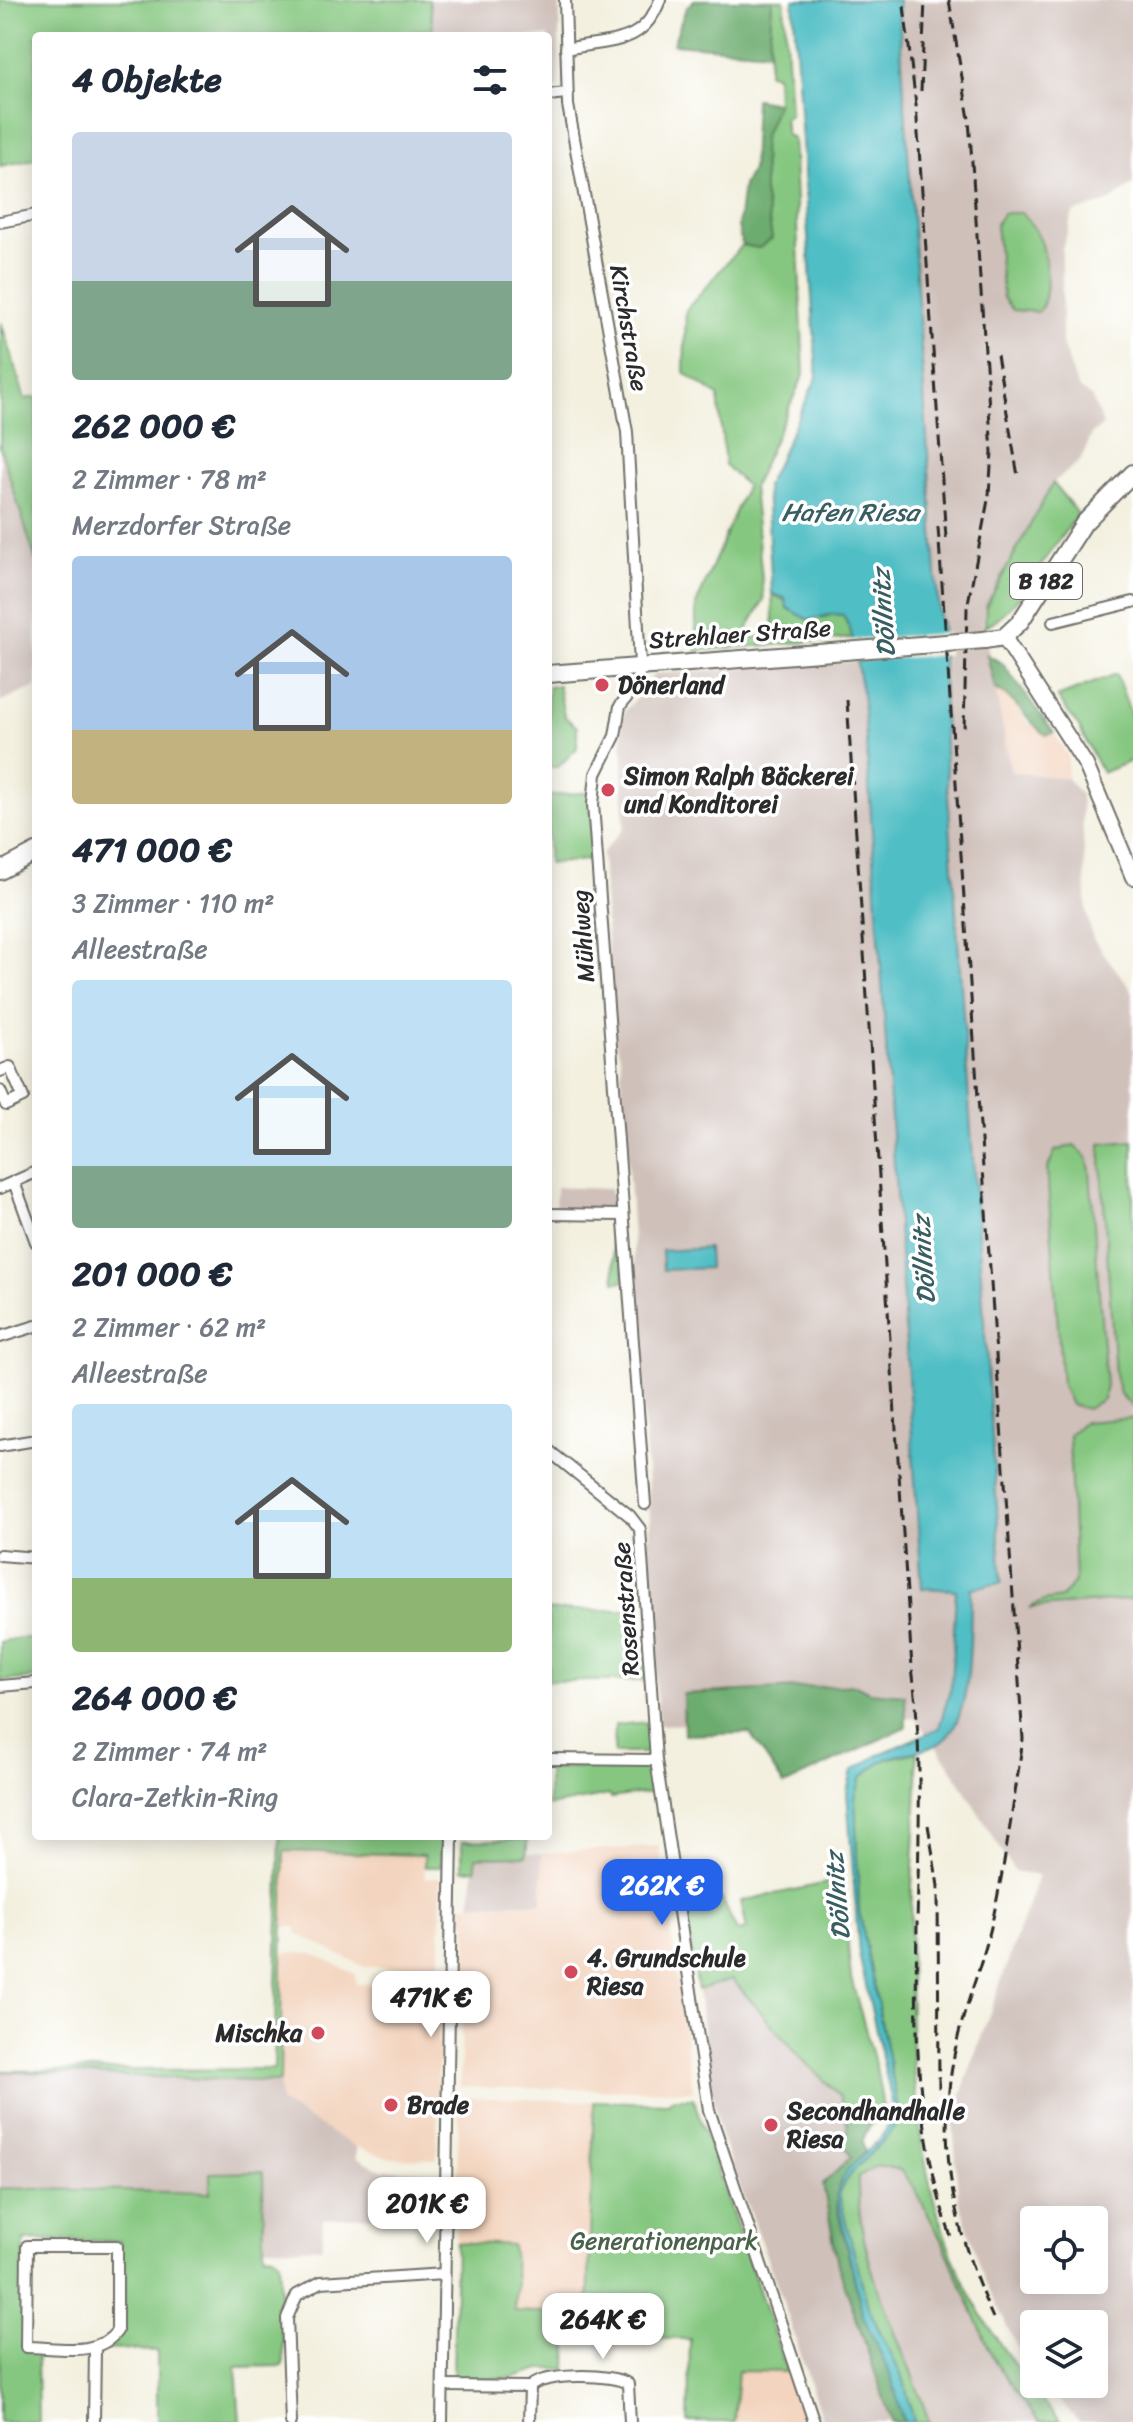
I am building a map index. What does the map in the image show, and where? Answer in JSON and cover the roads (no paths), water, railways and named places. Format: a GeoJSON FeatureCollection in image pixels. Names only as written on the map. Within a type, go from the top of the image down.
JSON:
{"type":"FeatureCollection","features":[{"type":"Feature","properties":{"kind":"main road","name":"B 182"},"geometry":{"type":"LineString","coordinates":[[1004,637],[1033,603],[1084,523],[1133,473]]}},
{"type":"Feature","properties":{"kind":"main road","name":"Strehlaer Straße"},"geometry":{"type":"LineString","coordinates":[[552,674],[640,664],[1004,637]]}},
{"type":"Feature","properties":{"kind":"main road"},"geometry":{"type":"LineString","coordinates":[[1004,637],[1086,765],[1133,877]]}},
{"type":"Feature","properties":{"kind":"main road"},"geometry":{"type":"LineString","coordinates":[[0,871],[32,854]]}},
{"type":"Feature","properties":{"kind":"street","name":"Kirchstraße"},"geometry":{"type":"LineString","coordinates":[[565,0],[566,93],[627,432],[640,664]]}},
{"type":"Feature","properties":{"kind":"street"},"geometry":{"type":"LineString","coordinates":[[566,49],[640,32],[651,21],[660,0]]}},
{"type":"Feature","properties":{"kind":"street"},"geometry":{"type":"LineString","coordinates":[[552,95],[566,93]]}},
{"type":"Feature","properties":{"kind":"street"},"geometry":{"type":"LineString","coordinates":[[0,222],[32,216]]}},
{"type":"Feature","properties":{"kind":"street"},"geometry":{"type":"LineString","coordinates":[[1053,622],[1133,602]]}},
{"type":"Feature","properties":{"kind":"street","name":"Mühlweg"},"geometry":{"type":"LineString","coordinates":[[640,664],[637,684],[620,706],[615,736],[596,774],[593,804],[645,1504]]}},
{"type":"Feature","properties":{"kind":"street"},"geometry":{"type":"LineString","coordinates":[[0,1071],[10,1067],[23,1097],[6,1105],[0,1091]]}},
{"type":"Feature","properties":{"kind":"street"},"geometry":{"type":"LineString","coordinates":[[0,1188],[32,1174]]}},
{"type":"Feature","properties":{"kind":"street"},"geometry":{"type":"LineString","coordinates":[[14,1182],[32,1231]]}},
{"type":"Feature","properties":{"kind":"street"},"geometry":{"type":"LineString","coordinates":[[552,1214],[622,1215]]}},
{"type":"Feature","properties":{"kind":"street"},"geometry":{"type":"LineString","coordinates":[[0,1337],[32,1327]]}},
{"type":"Feature","properties":{"kind":"street"},"geometry":{"type":"LineString","coordinates":[[0,1446],[32,1441]]}},
{"type":"Feature","properties":{"kind":"street","name":"Rosenstraße"},"geometry":{"type":"LineString","coordinates":[[552,1453],[630,1516],[640,1529],[656,1760],[709,2110],[814,2422]]}},
{"type":"Feature","properties":{"kind":"street"},"geometry":{"type":"LineString","coordinates":[[0,1555],[32,1558]]}},
{"type":"Feature","properties":{"kind":"street"},"geometry":{"type":"LineString","coordinates":[[0,1686],[32,1683]]}},
{"type":"Feature","properties":{"kind":"street"},"geometry":{"type":"LineString","coordinates":[[552,1759],[656,1760]]}},
{"type":"Feature","properties":{"kind":"street"},"geometry":{"type":"LineString","coordinates":[[442,2422],[452,1840]]}},
{"type":"Feature","properties":{"kind":"street"},"geometry":{"type":"LineString","coordinates":[[27,2246],[117,2246],[117,2331],[95,2348],[26,2347],[27,2246]]}},
{"type":"Feature","properties":{"kind":"street"},"geometry":{"type":"LineString","coordinates":[[291,2422],[287,2318],[297,2295],[321,2282],[444,2274]]}},
{"type":"Feature","properties":{"kind":"street"},"geometry":{"type":"LineString","coordinates":[[94,2422],[95,2348]]}},
{"type":"Feature","properties":{"kind":"street"},"geometry":{"type":"LineString","coordinates":[[443,2386],[530,2387],[541,2378],[554,2377],[624,2380],[631,2392],[630,2422]]}},
{"type":"Feature","properties":{"kind":"street"},"geometry":{"type":"LineString","coordinates":[[529,2422],[530,2387]]}},
{"type":"Feature","properties":{"kind":"water","name":"Hafen Riesa"},"geometry":{"type":"Polygon","coordinates":[[[793,0],[898,0],[939,619],[942,623],[945,751],[1002,1583],[971,1588],[966,1689],[954,1726],[939,1744],[894,1756],[874,1767],[861,1777],[855,1798],[859,1910],[900,2117],[886,2138],[844,2183],[839,2195],[868,2307],[904,2381],[914,2422],[904,2422],[891,2376],[863,2316],[836,2195],[846,2171],[879,2140],[895,2116],[859,1954],[847,1792],[852,1771],[880,1754],[939,1728],[951,1687],[956,1590],[922,1588],[863,695],[854,644],[843,615],[833,614],[809,620],[787,608],[785,598],[772,594],[766,486],[817,377],[793,0]]]}},
{"type":"Feature","properties":{"kind":"water"},"geometry":{"type":"Polygon","coordinates":[[[708,1248],[709,1268],[663,1270],[662,1251],[708,1248]]]}},
{"type":"Feature","properties":{"kind":"railway"},"geometry":{"type":"LineString","coordinates":[[921,91],[925,0]]}},
{"type":"Feature","properties":{"kind":"railway"},"geometry":{"type":"LineString","coordinates":[[949,0],[969,119],[992,452],[989,495],[967,608],[964,731]]}},
{"type":"Feature","properties":{"kind":"railway"},"geometry":{"type":"LineString","coordinates":[[904,6],[916,105],[946,538]]}},
{"type":"Feature","properties":{"kind":"railway"},"geometry":{"type":"LineString","coordinates":[[997,355],[1018,476]]}},
{"type":"Feature","properties":{"kind":"railway"},"geometry":{"type":"LineString","coordinates":[[938,527],[1023,1739],[998,1896],[956,2046],[947,2117],[948,2151],[958,2219],[967,2252],[993,2318]]}},
{"type":"Feature","properties":{"kind":"railway"},"geometry":{"type":"LineString","coordinates":[[847,700],[918,1738],[916,1954],[921,2096],[932,2167],[951,2237]]}},
{"type":"Feature","properties":{"kind":"railway"},"geometry":{"type":"LineString","coordinates":[[928,1825],[938,1886],[939,2092]]}},
{"type":"Feature","properties":{"kind":"place","name":"Dönerland"},"geometry":{"type":"Point","coordinates":[602,685]}},
{"type":"Feature","properties":{"kind":"place","name":"Simon Ralph Bäckerei und Konditorei"},"geometry":{"type":"Point","coordinates":[608,790]}},
{"type":"Feature","properties":{"kind":"place","name":"4. Grundschule Riesa"},"geometry":{"type":"Point","coordinates":[571,1972]}},
{"type":"Feature","properties":{"kind":"place","name":"Mischka"},"geometry":{"type":"Point","coordinates":[318,2033]}},
{"type":"Feature","properties":{"kind":"place","name":"Brade"},"geometry":{"type":"Point","coordinates":[391,2105]}},
{"type":"Feature","properties":{"kind":"place","name":"Secondhandhalle Riesa"},"geometry":{"type":"Point","coordinates":[771,2125]}},
{"type":"Feature","properties":{"kind":"water label","name":"Döllnitz"},"geometry":{"type":"Point","coordinates":[883,613]}},
{"type":"Feature","properties":{"kind":"water label","name":"Döllnitz"},"geometry":{"type":"Point","coordinates":[923,1260]}},
{"type":"Feature","properties":{"kind":"water label","name":"Döllnitz"},"geometry":{"type":"Point","coordinates":[837,1896]}},
{"type":"Feature","properties":{"kind":"park label","name":"Generationenpark"},"geometry":{"type":"Point","coordinates":[664,2241]}}]}
